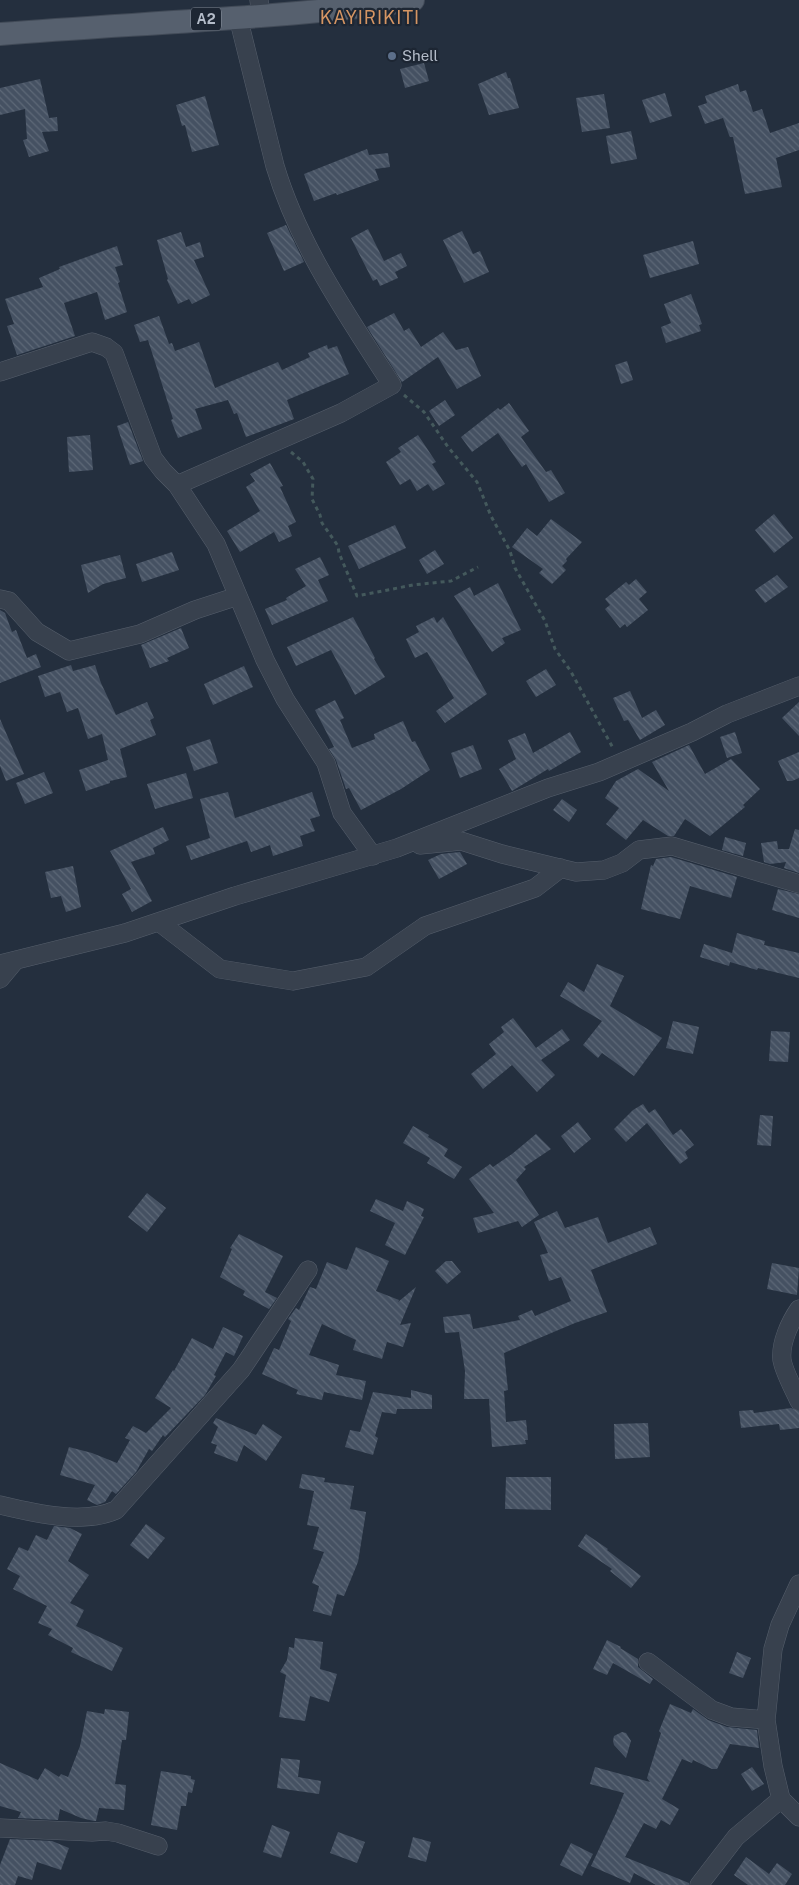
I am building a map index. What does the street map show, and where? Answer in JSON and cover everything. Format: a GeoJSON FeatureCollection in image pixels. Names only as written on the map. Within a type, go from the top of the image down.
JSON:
{"type":"FeatureCollection","features":[{"type":"Feature","properties":{"kind":"main road","name":"A2"},"geometry":{"type":"LineString","coordinates":[[0,34],[238,17],[260,8],[412,0]]}},
{"type":"Feature","properties":{"kind":"street"},"geometry":{"type":"LineString","coordinates":[[177,485],[341,414],[392,385],[313,258],[300,233],[275,166],[238,17]]}},
{"type":"Feature","properties":{"kind":"street"},"geometry":{"type":"LineString","coordinates":[[0,372],[92,342],[106,347],[114,353],[153,458],[177,485],[216,544],[255,640],[285,699],[326,763],[342,813],[373,856]]}},
{"type":"Feature","properties":{"kind":"street"},"geometry":{"type":"LineString","coordinates":[[0,599],[9,601],[36,632],[69,652],[140,634],[196,610],[238,596]]}},
{"type":"Feature","properties":{"kind":"street"},"geometry":{"type":"LineString","coordinates":[[0,979],[7,963],[125,933],[234,896],[398,848],[548,788],[580,779],[621,763],[692,732],[727,714],[799,686]]}},
{"type":"Feature","properties":{"kind":"street"},"geometry":{"type":"LineString","coordinates":[[398,848],[461,841],[502,854],[576,872],[604,870],[622,863],[639,850],[672,846],[799,884]]}},
{"type":"Feature","properties":{"kind":"street"},"geometry":{"type":"LineString","coordinates":[[159,922],[220,969],[293,981],[366,967],[425,926],[534,888],[561,868]]}},
{"type":"Feature","properties":{"kind":"street"},"geometry":{"type":"LineString","coordinates":[[0,1505],[48,1516],[96,1517],[116,1510],[241,1370],[308,1270]]}},
{"type":"Feature","properties":{"kind":"street"},"geometry":{"type":"LineString","coordinates":[[799,1309],[790,1321],[783,1348],[782,1361],[799,1401]]}},
{"type":"Feature","properties":{"kind":"street"},"geometry":{"type":"LineString","coordinates":[[799,1584],[780,1625],[773,1649],[766,1720],[773,1766],[781,1798],[799,1817]]}},
{"type":"Feature","properties":{"kind":"street"},"geometry":{"type":"LineString","coordinates":[[648,1662],[712,1710],[731,1717],[766,1720]]}},
{"type":"Feature","properties":{"kind":"street"},"geometry":{"type":"LineString","coordinates":[[700,1885],[736,1837],[781,1798]]}},
{"type":"Feature","properties":{"kind":"street"},"geometry":{"type":"LineString","coordinates":[[0,1828],[92,1832],[106,1830],[158,1846]]}},
{"type":"Feature","properties":{"kind":"path"},"geometry":{"type":"LineString","coordinates":[[392,385],[424,412],[477,482],[490,516],[510,552],[515,568],[545,621],[555,649],[570,670],[621,763]]}},
{"type":"Feature","properties":{"kind":"path"},"geometry":{"type":"LineString","coordinates":[[279,442],[303,462],[313,479],[312,500],[322,523],[338,546],[339,553],[357,596],[413,585],[451,581],[478,567]]}},
{"type":"Feature","properties":{"kind":"building"},"geometry":{"type":"Polygon","coordinates":[[[424,63],[429,81],[405,88],[400,69],[424,63]]]}},
{"type":"Feature","properties":{"kind":"building"},"geometry":{"type":"Polygon","coordinates":[[[506,72],[508,78],[510,78],[519,108],[489,115],[478,84],[506,72]]]}},
{"type":"Feature","properties":{"kind":"building"},"geometry":{"type":"Polygon","coordinates":[[[40,79],[49,118],[57,117],[58,131],[42,132],[49,151],[29,157],[23,140],[27,139],[25,109],[0,115],[0,88],[40,79]]]}},
{"type":"Feature","properties":{"kind":"building"},"geometry":{"type":"Polygon","coordinates":[[[738,84],[740,92],[746,90],[753,112],[762,109],[770,133],[799,123],[799,150],[776,158],[782,187],[745,194],[733,137],[730,137],[723,118],[705,124],[698,106],[707,103],[705,96],[738,84]]]}},
{"type":"Feature","properties":{"kind":"building"},"geometry":{"type":"Polygon","coordinates":[[[665,93],[672,116],[650,123],[642,100],[665,93]]]}},
{"type":"Feature","properties":{"kind":"building"},"geometry":{"type":"Polygon","coordinates":[[[604,94],[610,128],[582,132],[576,98],[604,94]]]}},
{"type":"Feature","properties":{"kind":"building"},"geometry":{"type":"Polygon","coordinates":[[[205,96],[219,145],[192,152],[185,125],[182,126],[176,105],[205,96]]]}},
{"type":"Feature","properties":{"kind":"building"},"geometry":{"type":"Polygon","coordinates":[[[631,131],[637,159],[611,164],[606,136],[631,131]]]}},
{"type":"Feature","properties":{"kind":"building"},"geometry":{"type":"Polygon","coordinates":[[[367,149],[369,155],[388,153],[390,167],[375,169],[379,180],[314,201],[304,174],[367,149]]]}},
{"type":"Feature","properties":{"kind":"building"},"geometry":{"type":"Polygon","coordinates":[[[286,225],[304,262],[284,271],[267,233],[286,225]]]}},
{"type":"Feature","properties":{"kind":"building"},"geometry":{"type":"Polygon","coordinates":[[[368,229],[384,261],[401,253],[407,266],[395,272],[398,278],[380,286],[377,279],[373,281],[351,238],[368,229]]]}},
{"type":"Feature","properties":{"kind":"building"},"geometry":{"type":"Polygon","coordinates":[[[462,231],[473,254],[480,251],[489,272],[464,283],[443,240],[462,231]]]}},
{"type":"Feature","properties":{"kind":"building"},"geometry":{"type":"Polygon","coordinates":[[[181,232],[186,247],[200,242],[204,257],[194,260],[210,295],[192,304],[189,299],[178,304],[167,280],[157,240],[181,232]]]}},
{"type":"Feature","properties":{"kind":"building"},"geometry":{"type":"Polygon","coordinates":[[[693,241],[699,264],[650,278],[643,255],[693,241]]]}},
{"type":"Feature","properties":{"kind":"building"},"geometry":{"type":"Polygon","coordinates":[[[117,246],[123,265],[115,267],[127,312],[105,320],[97,292],[64,303],[75,336],[17,355],[7,326],[14,324],[5,299],[43,287],[39,278],[60,269],[59,267],[117,246]]]}},
{"type":"Feature","properties":{"kind":"building"},"geometry":{"type":"Polygon","coordinates":[[[691,294],[702,324],[699,325],[701,331],[666,343],[661,327],[671,323],[664,304],[691,294]]]}},
{"type":"Feature","properties":{"kind":"building"},"geometry":{"type":"Polygon","coordinates":[[[394,313],[404,331],[409,328],[421,347],[443,332],[456,350],[468,347],[481,376],[457,389],[438,357],[402,382],[367,327],[394,313]]]}},
{"type":"Feature","properties":{"kind":"building"},"geometry":{"type":"Polygon","coordinates":[[[159,316],[169,344],[172,343],[175,351],[199,342],[215,388],[278,362],[282,370],[310,357],[308,353],[327,345],[328,349],[337,346],[349,374],[287,400],[294,419],[246,437],[237,413],[234,414],[228,400],[195,409],[202,429],[178,438],[148,340],[140,342],[134,325],[159,316]]]}},
{"type":"Feature","properties":{"kind":"building"},"geometry":{"type":"Polygon","coordinates":[[[627,361],[633,380],[621,384],[615,365],[627,361]]]}},
{"type":"Feature","properties":{"kind":"building"},"geometry":{"type":"Polygon","coordinates":[[[445,400],[455,415],[439,426],[429,411],[445,400]]]}},
{"type":"Feature","properties":{"kind":"building"},"geometry":{"type":"Polygon","coordinates":[[[509,403],[529,431],[521,437],[546,472],[551,470],[565,493],[549,502],[526,464],[522,467],[498,433],[472,452],[461,437],[498,408],[500,410],[509,403]]]}},
{"type":"Feature","properties":{"kind":"building"},"geometry":{"type":"Polygon","coordinates":[[[128,422],[143,461],[130,465],[117,426],[128,422]]]}},
{"type":"Feature","properties":{"kind":"building"},"geometry":{"type":"Polygon","coordinates":[[[90,435],[93,470],[69,472],[67,437],[90,435]]]}},
{"type":"Feature","properties":{"kind":"building"},"geometry":{"type":"Polygon","coordinates":[[[418,435],[436,462],[432,464],[445,484],[433,491],[428,484],[417,491],[410,479],[400,485],[386,462],[401,452],[398,448],[418,435]]]}},
{"type":"Feature","properties":{"kind":"building"},"geometry":{"type":"Polygon","coordinates":[[[270,463],[283,486],[280,487],[296,522],[288,526],[292,536],[279,542],[274,532],[240,552],[227,531],[260,511],[246,487],[255,481],[250,474],[270,463]]]}},
{"type":"Feature","properties":{"kind":"building"},"geometry":{"type":"Polygon","coordinates":[[[774,514],[793,538],[774,553],[755,530],[774,514]]]}},
{"type":"Feature","properties":{"kind":"building"},"geometry":{"type":"Polygon","coordinates":[[[551,519],[582,542],[562,566],[566,570],[552,584],[539,573],[543,569],[512,547],[527,528],[537,536],[551,519]]]}},
{"type":"Feature","properties":{"kind":"building"},"geometry":{"type":"Polygon","coordinates":[[[395,525],[406,548],[359,569],[348,546],[395,525]]]}},
{"type":"Feature","properties":{"kind":"building"},"geometry":{"type":"Polygon","coordinates":[[[435,550],[444,564],[427,574],[419,560],[435,550]]]}},
{"type":"Feature","properties":{"kind":"building"},"geometry":{"type":"Polygon","coordinates":[[[172,552],[179,570],[142,582],[136,564],[172,552]]]}},
{"type":"Feature","properties":{"kind":"building"},"geometry":{"type":"Polygon","coordinates":[[[120,555],[126,578],[103,584],[88,593],[81,565],[120,555]]]}},
{"type":"Feature","properties":{"kind":"building"},"geometry":{"type":"Polygon","coordinates":[[[320,557],[329,575],[318,580],[328,601],[272,625],[265,609],[287,600],[286,598],[306,586],[295,569],[320,557]]]}},
{"type":"Feature","properties":{"kind":"building"},"geometry":{"type":"Polygon","coordinates":[[[777,575],[788,587],[765,603],[755,590],[777,575]]]}},
{"type":"Feature","properties":{"kind":"building"},"geometry":{"type":"Polygon","coordinates":[[[636,579],[647,592],[639,599],[648,610],[627,627],[625,624],[620,628],[605,609],[610,605],[605,599],[626,582],[629,585],[636,579]]]}},
{"type":"Feature","properties":{"kind":"building"},"geometry":{"type":"Polygon","coordinates":[[[498,583],[521,630],[502,638],[505,643],[492,652],[454,596],[470,587],[474,596],[498,583]]]}},
{"type":"Feature","properties":{"kind":"building"},"geometry":{"type":"Polygon","coordinates":[[[0,610],[5,613],[12,632],[16,630],[27,658],[36,654],[41,667],[0,683],[0,610]]]}},
{"type":"Feature","properties":{"kind":"building"},"geometry":{"type":"Polygon","coordinates":[[[353,617],[385,677],[355,695],[331,650],[296,666],[287,647],[353,617]]]}},
{"type":"Feature","properties":{"kind":"building"},"geometry":{"type":"Polygon","coordinates":[[[434,617],[437,623],[443,617],[487,694],[445,723],[436,711],[454,698],[427,652],[415,658],[406,639],[419,632],[416,626],[434,617]]]}},
{"type":"Feature","properties":{"kind":"building"},"geometry":{"type":"Polygon","coordinates":[[[181,628],[189,648],[167,658],[169,661],[150,668],[141,645],[181,628]]]}},
{"type":"Feature","properties":{"kind":"building"},"geometry":{"type":"Polygon","coordinates":[[[71,665],[73,671],[95,665],[116,715],[147,702],[154,718],[150,720],[156,735],[120,749],[127,777],[110,781],[110,783],[86,791],[79,770],[108,760],[102,734],[88,739],[78,708],[67,712],[60,692],[45,697],[38,676],[71,665]]]}},
{"type":"Feature","properties":{"kind":"building"},"geometry":{"type":"Polygon","coordinates":[[[244,666],[253,687],[213,705],[204,684],[244,666]]]}},
{"type":"Feature","properties":{"kind":"building"},"geometry":{"type":"Polygon","coordinates":[[[546,669],[556,685],[536,697],[526,681],[546,669]]]}},
{"type":"Feature","properties":{"kind":"building"},"geometry":{"type":"Polygon","coordinates":[[[630,691],[642,718],[656,710],[665,725],[640,740],[628,720],[624,721],[613,698],[630,691]]]}},
{"type":"Feature","properties":{"kind":"building"},"geometry":{"type":"Polygon","coordinates":[[[335,700],[344,718],[340,720],[352,748],[375,739],[374,734],[403,721],[412,742],[415,741],[430,770],[401,789],[361,810],[349,788],[346,789],[336,760],[329,749],[334,747],[315,710],[335,700]]]}},
{"type":"Feature","properties":{"kind":"building"},"geometry":{"type":"Polygon","coordinates":[[[799,702],[799,736],[782,718],[799,702]]]}},
{"type":"Feature","properties":{"kind":"building"},"geometry":{"type":"Polygon","coordinates":[[[0,719],[24,774],[6,781],[0,766],[0,719]]]}},
{"type":"Feature","properties":{"kind":"building"},"geometry":{"type":"Polygon","coordinates":[[[570,732],[581,752],[512,791],[499,769],[516,759],[508,740],[525,733],[533,753],[570,732]]]}},
{"type":"Feature","properties":{"kind":"building"},"geometry":{"type":"Polygon","coordinates":[[[735,732],[742,753],[727,758],[720,737],[735,732]]]}},
{"type":"Feature","properties":{"kind":"building"},"geometry":{"type":"Polygon","coordinates":[[[210,739],[218,763],[194,771],[186,747],[210,739]]]}},
{"type":"Feature","properties":{"kind":"building"},"geometry":{"type":"Polygon","coordinates":[[[473,745],[482,769],[460,778],[451,753],[473,745]]]}},
{"type":"Feature","properties":{"kind":"building"},"geometry":{"type":"Polygon","coordinates":[[[689,745],[705,774],[731,759],[760,789],[743,805],[745,807],[710,836],[685,819],[674,836],[668,836],[643,820],[626,840],[606,824],[619,808],[605,798],[616,781],[638,769],[669,791],[652,762],[689,745]]]}},
{"type":"Feature","properties":{"kind":"building"},"geometry":{"type":"Polygon","coordinates":[[[799,752],[799,778],[787,781],[778,761],[799,752]]]}},
{"type":"Feature","properties":{"kind":"building"},"geometry":{"type":"Polygon","coordinates":[[[44,772],[53,793],[25,804],[16,783],[44,772]]]}},
{"type":"Feature","properties":{"kind":"building"},"geometry":{"type":"Polygon","coordinates":[[[186,773],[193,798],[155,809],[147,784],[186,773]]]}},
{"type":"Feature","properties":{"kind":"building"},"geometry":{"type":"Polygon","coordinates":[[[228,792],[235,818],[312,792],[320,816],[310,819],[315,831],[300,836],[303,846],[273,856],[270,845],[251,852],[247,841],[191,860],[186,846],[210,838],[200,799],[228,792]]]}},
{"type":"Feature","properties":{"kind":"building"},"geometry":{"type":"Polygon","coordinates":[[[562,799],[577,810],[569,822],[553,810],[562,799]]]}},
{"type":"Feature","properties":{"kind":"building"},"geometry":{"type":"Polygon","coordinates":[[[163,827],[169,840],[153,848],[155,854],[131,862],[152,901],[132,912],[122,894],[131,889],[110,851],[163,827]]]}},
{"type":"Feature","properties":{"kind":"building"},"geometry":{"type":"Polygon","coordinates":[[[795,829],[799,830],[799,873],[784,868],[786,862],[770,864],[764,862],[761,843],[777,841],[778,849],[789,849],[795,829]]]}},
{"type":"Feature","properties":{"kind":"building"},"geometry":{"type":"Polygon","coordinates":[[[725,837],[746,843],[743,856],[722,850],[725,837]]]}},
{"type":"Feature","properties":{"kind":"building"},"geometry":{"type":"Polygon","coordinates":[[[460,852],[467,864],[439,879],[428,860],[441,854],[460,852]]]}},
{"type":"Feature","properties":{"kind":"building"},"geometry":{"type":"Polygon","coordinates":[[[671,857],[737,877],[731,898],[690,886],[680,919],[641,909],[651,865],[653,866],[656,859],[671,857]]]}},
{"type":"Feature","properties":{"kind":"building"},"geometry":{"type":"Polygon","coordinates":[[[73,866],[81,907],[66,912],[61,896],[51,898],[45,872],[73,866]]]}},
{"type":"Feature","properties":{"kind":"building"},"geometry":{"type":"Polygon","coordinates":[[[778,889],[799,894],[799,918],[772,910],[778,889]]]}},
{"type":"Feature","properties":{"kind":"building"},"geometry":{"type":"Polygon","coordinates":[[[737,933],[765,941],[764,945],[799,953],[799,978],[758,968],[757,970],[730,962],[729,966],[700,957],[704,944],[732,953],[737,933]]]}},
{"type":"Feature","properties":{"kind":"building"},"geometry":{"type":"Polygon","coordinates":[[[597,964],[624,976],[610,1006],[662,1038],[634,1076],[602,1053],[598,1058],[583,1045],[602,1021],[560,996],[568,982],[584,992],[597,964]]]}},
{"type":"Feature","properties":{"kind":"building"},"geometry":{"type":"Polygon","coordinates":[[[513,1018],[536,1048],[562,1029],[570,1040],[541,1060],[555,1075],[537,1092],[512,1065],[483,1089],[471,1074],[496,1054],[489,1044],[504,1032],[501,1027],[513,1018]]]}},
{"type":"Feature","properties":{"kind":"building"},"geometry":{"type":"Polygon","coordinates":[[[673,1021],[699,1027],[693,1054],[666,1048],[673,1021]]]}},
{"type":"Feature","properties":{"kind":"building"},"geometry":{"type":"Polygon","coordinates":[[[771,1031],[790,1032],[788,1062],[769,1061],[771,1031]]]}},
{"type":"Feature","properties":{"kind":"building"},"geometry":{"type":"Polygon","coordinates":[[[643,1104],[649,1113],[655,1109],[673,1135],[681,1129],[694,1145],[685,1152],[688,1158],[680,1164],[647,1123],[626,1142],[614,1129],[633,1110],[643,1104]]]}},
{"type":"Feature","properties":{"kind":"building"},"geometry":{"type":"Polygon","coordinates":[[[760,1115],[773,1116],[771,1146],[757,1145],[760,1115]]]}},
{"type":"Feature","properties":{"kind":"building"},"geometry":{"type":"Polygon","coordinates":[[[578,1122],[591,1139],[574,1153],[561,1136],[578,1122]]]}},
{"type":"Feature","properties":{"kind":"building"},"geometry":{"type":"Polygon","coordinates":[[[413,1126],[448,1149],[444,1156],[462,1167],[454,1179],[427,1163],[430,1158],[403,1143],[413,1126]]]}},
{"type":"Feature","properties":{"kind":"building"},"geometry":{"type":"Polygon","coordinates":[[[536,1134],[551,1149],[524,1167],[526,1169],[516,1180],[539,1215],[522,1227],[518,1221],[478,1233],[473,1218],[494,1213],[469,1179],[490,1164],[493,1167],[536,1134]]]}},
{"type":"Feature","properties":{"kind":"building"},"geometry":{"type":"Polygon","coordinates":[[[147,1193],[166,1208],[147,1232],[128,1217],[147,1193]]]}},
{"type":"Feature","properties":{"kind":"building"},"geometry":{"type":"Polygon","coordinates":[[[376,1199],[403,1211],[407,1201],[424,1209],[421,1216],[424,1217],[405,1255],[385,1245],[395,1223],[370,1211],[376,1199]]]}},
{"type":"Feature","properties":{"kind":"building"},"geometry":{"type":"Polygon","coordinates":[[[557,1211],[565,1228],[598,1217],[608,1243],[650,1227],[657,1244],[591,1270],[607,1312],[575,1323],[504,1353],[508,1390],[504,1391],[506,1422],[526,1420],[528,1440],[525,1440],[526,1444],[492,1447],[489,1399],[464,1399],[465,1371],[459,1332],[445,1333],[443,1317],[470,1314],[473,1329],[520,1320],[518,1316],[532,1310],[535,1316],[571,1301],[561,1277],[549,1281],[540,1255],[548,1253],[534,1222],[557,1211]]]}},
{"type":"Feature","properties":{"kind":"building"},"geometry":{"type":"Polygon","coordinates":[[[239,1234],[283,1256],[265,1292],[277,1298],[269,1309],[243,1295],[245,1291],[220,1277],[232,1249],[230,1248],[239,1234]]]}},
{"type":"Feature","properties":{"kind":"building"},"geometry":{"type":"Polygon","coordinates":[[[356,1247],[389,1261],[376,1291],[399,1300],[398,1302],[416,1287],[400,1325],[411,1323],[403,1347],[387,1342],[382,1359],[353,1350],[356,1340],[322,1324],[309,1355],[339,1365],[336,1375],[366,1381],[362,1400],[324,1392],[322,1400],[296,1394],[298,1390],[262,1374],[274,1348],[279,1350],[291,1321],[288,1319],[296,1308],[299,1310],[310,1287],[316,1289],[327,1262],[347,1270],[356,1247]]]}},
{"type":"Feature","properties":{"kind":"building"},"geometry":{"type":"Polygon","coordinates":[[[446,1261],[452,1261],[461,1272],[447,1284],[435,1271],[446,1261]]]}},
{"type":"Feature","properties":{"kind":"building"},"geometry":{"type":"Polygon","coordinates":[[[772,1263],[799,1268],[797,1295],[767,1289],[772,1263]]]}},
{"type":"Feature","properties":{"kind":"building"},"geometry":{"type":"Polygon","coordinates":[[[223,1327],[243,1336],[234,1356],[226,1352],[214,1375],[216,1376],[205,1395],[165,1437],[163,1435],[152,1451],[149,1449],[136,1472],[116,1494],[112,1491],[105,1502],[97,1505],[87,1500],[95,1485],[60,1475],[69,1447],[92,1453],[117,1463],[130,1440],[125,1438],[133,1426],[146,1433],[171,1408],[155,1398],[174,1371],[192,1338],[213,1349],[223,1327]]]}},
{"type":"Feature","properties":{"kind":"building"},"geometry":{"type":"Polygon","coordinates":[[[411,1390],[432,1395],[432,1409],[397,1409],[396,1414],[382,1412],[375,1436],[378,1438],[373,1455],[345,1447],[350,1430],[360,1432],[373,1392],[411,1398],[411,1390]]]}},
{"type":"Feature","properties":{"kind":"building"},"geometry":{"type":"Polygon","coordinates":[[[791,1408],[799,1411],[799,1428],[780,1430],[779,1424],[741,1428],[739,1411],[753,1410],[754,1413],[791,1408]]]}},
{"type":"Feature","properties":{"kind":"building"},"geometry":{"type":"Polygon","coordinates":[[[216,1418],[256,1435],[263,1424],[282,1437],[266,1461],[244,1445],[237,1462],[214,1453],[217,1445],[211,1443],[218,1427],[213,1423],[216,1418]]]}},
{"type":"Feature","properties":{"kind":"building"},"geometry":{"type":"Polygon","coordinates":[[[648,1423],[650,1457],[615,1459],[614,1424],[648,1423]]]}},
{"type":"Feature","properties":{"kind":"building"},"geometry":{"type":"Polygon","coordinates":[[[302,1474],[325,1478],[324,1482],[354,1486],[350,1509],[366,1512],[358,1562],[344,1596],[337,1594],[331,1616],[313,1611],[319,1586],[312,1583],[324,1552],[313,1549],[319,1527],[307,1525],[314,1491],[299,1488],[302,1474]]]}},
{"type":"Feature","properties":{"kind":"building"},"geometry":{"type":"Polygon","coordinates":[[[506,1477],[551,1477],[551,1510],[505,1509],[506,1477]]]}},
{"type":"Feature","properties":{"kind":"building"},"geometry":{"type":"Polygon","coordinates":[[[146,1524],[165,1538],[148,1559],[130,1545],[146,1524]]]}},
{"type":"Feature","properties":{"kind":"building"},"geometry":{"type":"Polygon","coordinates":[[[54,1526],[70,1528],[82,1534],[68,1561],[89,1575],[70,1603],[84,1610],[76,1626],[123,1648],[112,1671],[71,1652],[73,1648],[48,1635],[52,1629],[38,1623],[47,1606],[13,1589],[20,1576],[7,1569],[19,1547],[28,1551],[36,1535],[47,1540],[54,1526]]]}},
{"type":"Feature","properties":{"kind":"building"},"geometry":{"type":"Polygon","coordinates":[[[586,1534],[641,1576],[631,1588],[610,1571],[612,1569],[578,1546],[586,1534]]]}},
{"type":"Feature","properties":{"kind":"building"},"geometry":{"type":"Polygon","coordinates":[[[295,1638],[323,1642],[320,1669],[337,1674],[329,1702],[310,1696],[305,1721],[279,1717],[286,1675],[280,1672],[287,1660],[289,1647],[294,1648],[295,1638]]]}},
{"type":"Feature","properties":{"kind":"building"},"geometry":{"type":"Polygon","coordinates":[[[607,1640],[638,1659],[638,1667],[653,1679],[650,1684],[613,1663],[607,1675],[593,1669],[607,1640]]]}},
{"type":"Feature","properties":{"kind":"building"},"geometry":{"type":"Polygon","coordinates":[[[737,1652],[751,1658],[743,1678],[729,1673],[737,1652]]]}},
{"type":"Feature","properties":{"kind":"building"},"geometry":{"type":"Polygon","coordinates":[[[670,1704],[691,1713],[693,1709],[708,1720],[727,1727],[757,1730],[759,1748],[730,1744],[717,1769],[712,1769],[693,1760],[692,1763],[682,1759],[662,1799],[679,1809],[670,1825],[661,1820],[656,1829],[644,1823],[625,1857],[689,1883],[689,1885],[656,1885],[634,1873],[630,1883],[591,1866],[624,1793],[590,1784],[595,1767],[650,1782],[647,1778],[661,1733],[659,1731],[670,1704]]]}},
{"type":"Feature","properties":{"kind":"building"},"geometry":{"type":"Polygon","coordinates":[[[105,1709],[129,1712],[126,1740],[122,1740],[115,1784],[126,1785],[124,1810],[99,1808],[96,1821],[94,1821],[60,1809],[58,1820],[18,1818],[21,1812],[0,1806],[0,1763],[38,1780],[45,1768],[59,1777],[61,1774],[68,1777],[80,1746],[87,1711],[104,1714],[105,1709]]]}},
{"type":"Feature","properties":{"kind":"building"},"geometry":{"type":"Polygon","coordinates":[[[622,1732],[626,1733],[631,1741],[626,1758],[614,1745],[613,1741],[614,1736],[622,1732]]]}},
{"type":"Feature","properties":{"kind":"building"},"geometry":{"type":"Polygon","coordinates":[[[281,1758],[300,1760],[298,1777],[321,1781],[319,1794],[277,1788],[281,1758]]]}},
{"type":"Feature","properties":{"kind":"building"},"geometry":{"type":"Polygon","coordinates":[[[752,1767],[764,1784],[752,1791],[741,1774],[752,1767]]]}},
{"type":"Feature","properties":{"kind":"building"},"geometry":{"type":"Polygon","coordinates":[[[161,1771],[191,1776],[191,1779],[195,1780],[192,1793],[188,1792],[186,1806],[181,1806],[177,1830],[151,1825],[161,1771]]]}},
{"type":"Feature","properties":{"kind":"building"},"geometry":{"type":"Polygon","coordinates":[[[272,1825],[290,1832],[281,1858],[263,1852],[272,1825]]]}},
{"type":"Feature","properties":{"kind":"building"},"geometry":{"type":"Polygon","coordinates":[[[338,1832],[365,1842],[357,1863],[330,1853],[338,1832]]]}},
{"type":"Feature","properties":{"kind":"building"},"geometry":{"type":"Polygon","coordinates":[[[413,1837],[431,1842],[426,1862],[408,1857],[413,1837]]]}},
{"type":"Feature","properties":{"kind":"building"},"geometry":{"type":"Polygon","coordinates":[[[10,1839],[52,1841],[69,1848],[61,1870],[37,1862],[32,1880],[18,1876],[15,1885],[0,1885],[0,1865],[10,1839]]]}},
{"type":"Feature","properties":{"kind":"building"},"geometry":{"type":"Polygon","coordinates":[[[571,1843],[593,1854],[582,1876],[560,1865],[571,1843]]]}},
{"type":"Feature","properties":{"kind":"building"},"geometry":{"type":"Polygon","coordinates":[[[746,1857],[769,1874],[777,1863],[792,1874],[785,1885],[748,1885],[734,1875],[746,1857]]]}},
{"type":"Feature","properties":{"kind":"place","name":"Shell"},"geometry":{"type":"Point","coordinates":[392,56]}},
{"type":"Feature","properties":{"kind":"district","name":"KAYIRIKITI"},"geometry":{"type":"Point","coordinates":[370,18]}}]}
